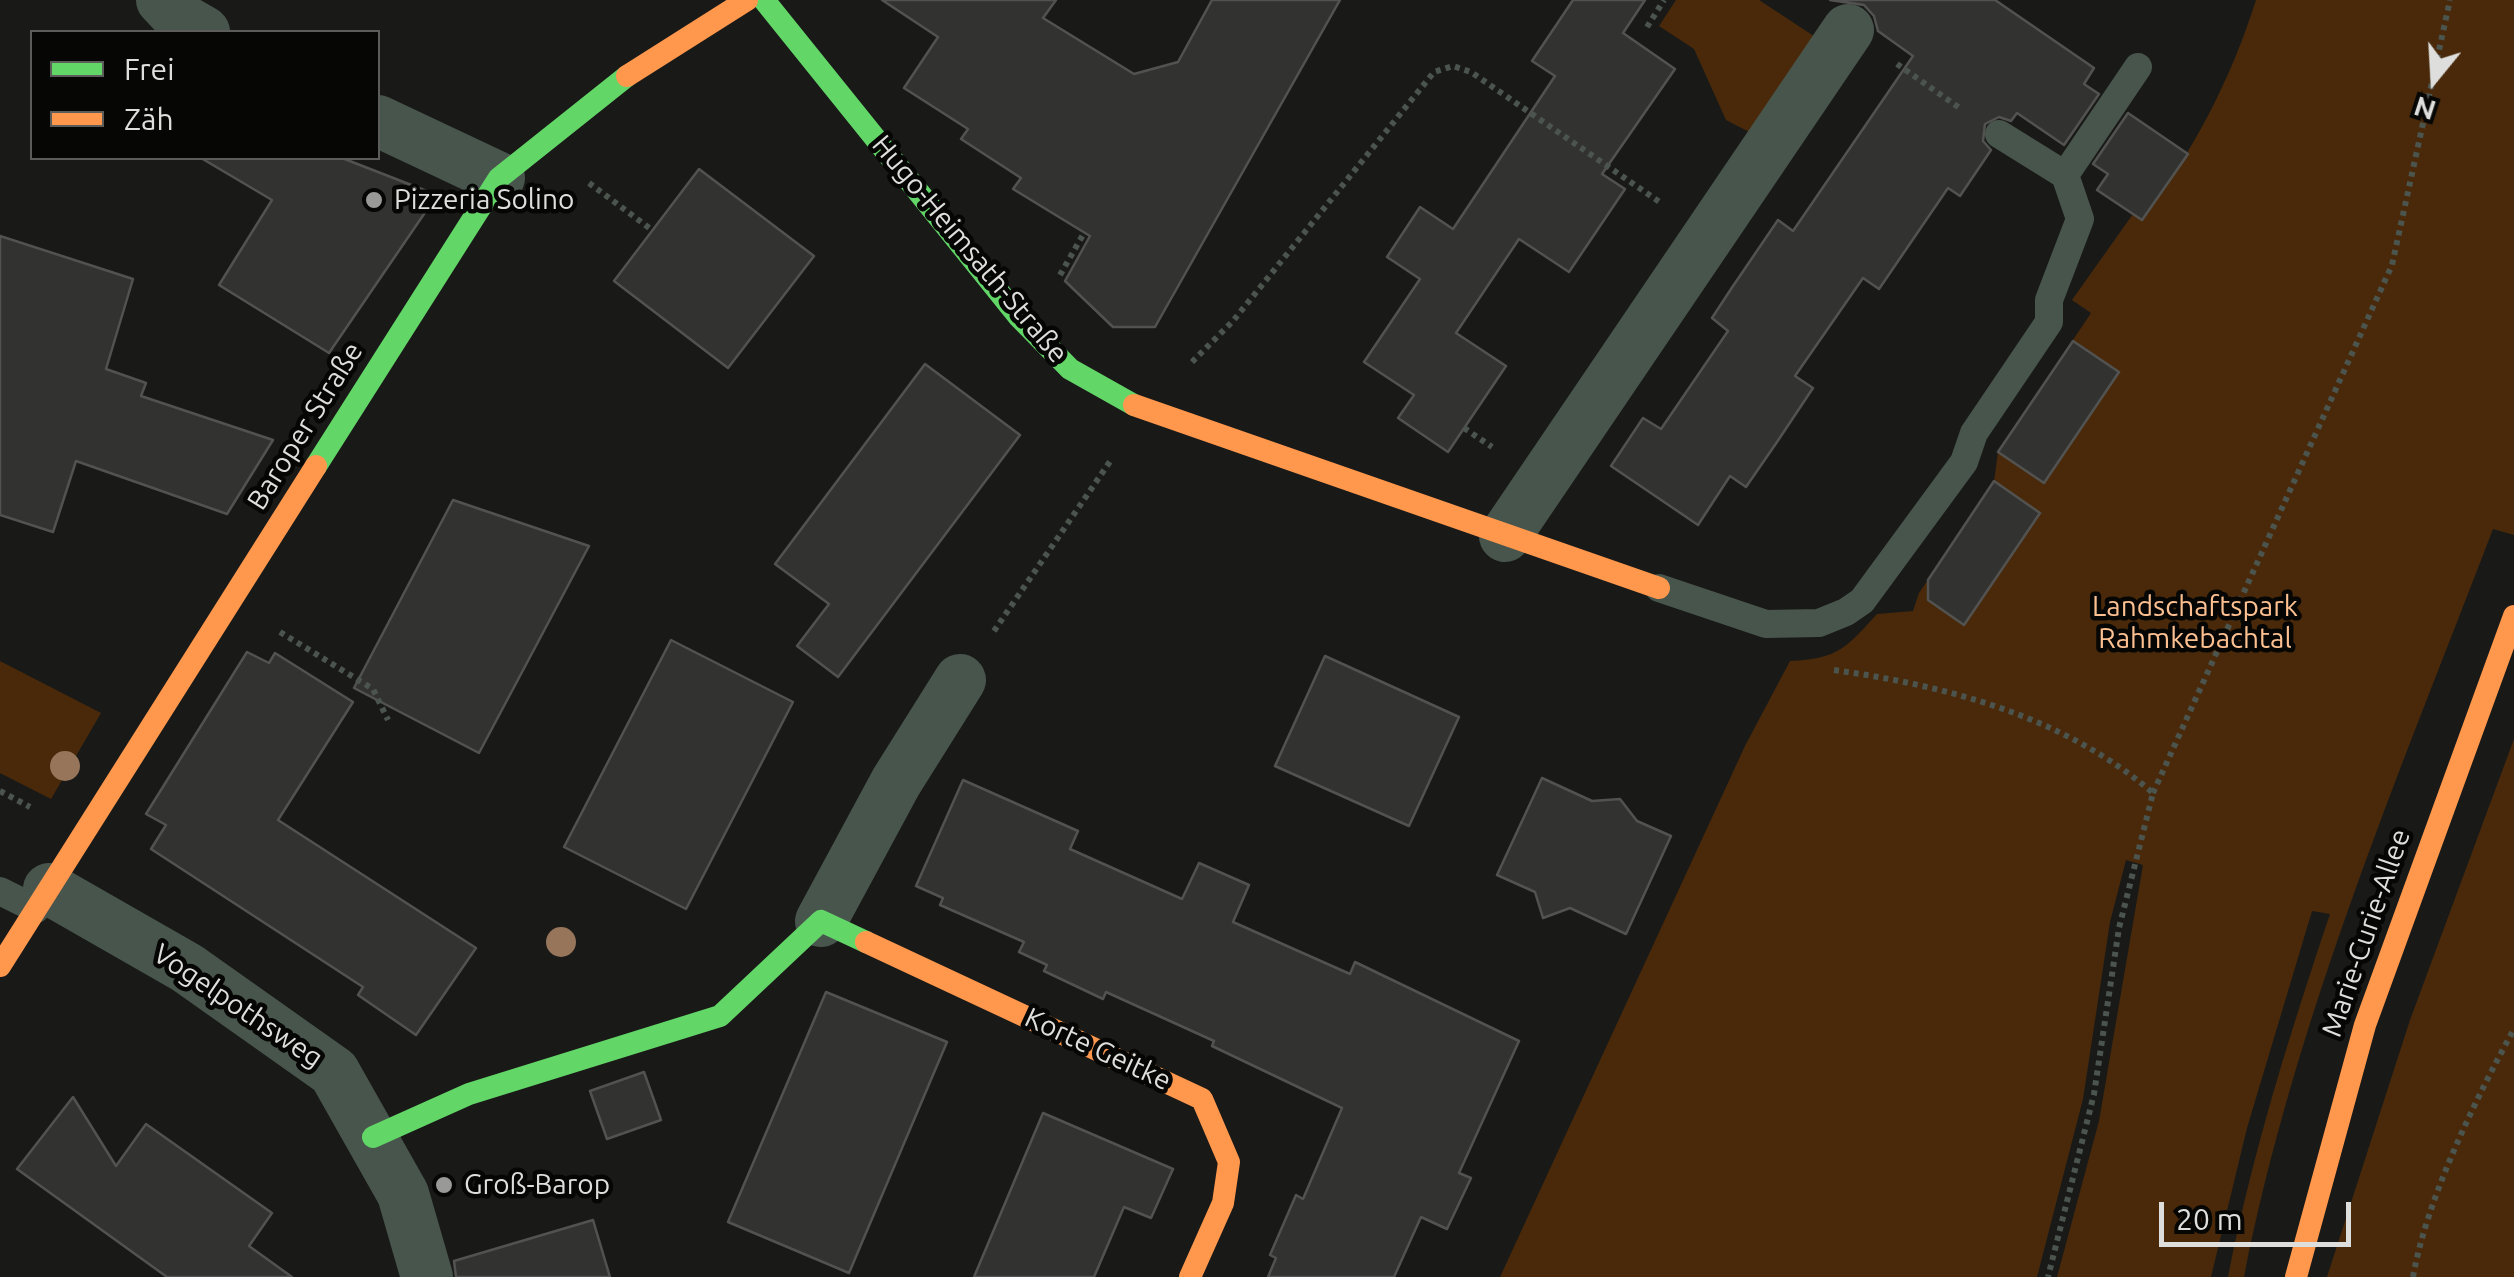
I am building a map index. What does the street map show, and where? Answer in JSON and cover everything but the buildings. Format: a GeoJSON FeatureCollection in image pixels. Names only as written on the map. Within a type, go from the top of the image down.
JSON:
{"type":"FeatureCollection","features":[{"type":"Feature","properties":{"kind":"street"},"geometry":{"type":"LineString","coordinates":[[162,0],[178,17],[201,30]]}},
{"type":"Feature","properties":{"kind":"street","name":"Baroper Straße"},"geometry":{"type":"LineString","coordinates":[[0,966],[28,896],[230,601],[499,178],[616,83],[747,0]]}},
{"type":"Feature","properties":{"kind":"street","name":"Hugo-Heimsath-Straße"},"geometry":{"type":"LineString","coordinates":[[764,0],[1019,317],[1070,370],[1145,410],[1659,588]]}},
{"type":"Feature","properties":{"kind":"street"},"geometry":{"type":"LineString","coordinates":[[1504,536],[1848,30]]}},
{"type":"Feature","properties":{"kind":"street"},"geometry":{"type":"LineString","coordinates":[[380,122],[499,178]]}},
{"type":"Feature","properties":{"kind":"street","name":"Marie-Curie-Allee"},"geometry":{"type":"LineString","coordinates":[[2296,1277],[2316,1188],[2376,989],[2514,616]]}},
{"type":"Feature","properties":{"kind":"street"},"geometry":{"type":"LineString","coordinates":[[373,1137],[468,1094],[720,1016],[820,921],[896,782],[960,680]]}},
{"type":"Feature","properties":{"kind":"street","name":"Vogelpothsweg"},"geometry":{"type":"LineString","coordinates":[[28,896],[187,968],[322,1060],[346,1090],[404,1194],[427,1277]]}},
{"type":"Feature","properties":{"kind":"street","name":"Korte Geitke"},"geometry":{"type":"LineString","coordinates":[[820,921],[1202,1099],[1229,1162],[1222,1203],[1190,1277]]}},
{"type":"Feature","properties":{"kind":"lane"},"geometry":{"type":"LineString","coordinates":[[1998,134],[2065,175],[2138,67]]}},
{"type":"Feature","properties":{"kind":"lane","name":"Hugo-Heimsath-Straße"},"geometry":{"type":"LineString","coordinates":[[1659,588],[1766,624],[1797,626],[1833,619],[1862,601],[1964,462],[1974,433],[2049,322],[2049,300],[2080,220],[2065,175]]}},
{"type":"Feature","properties":{"kind":"path"},"geometry":{"type":"LineString","coordinates":[[1646,26],[1664,0]]}},
{"type":"Feature","properties":{"kind":"path"},"geometry":{"type":"LineString","coordinates":[[2048,1277],[2094,1094],[2119,928],[2153,793],[2392,266],[2450,0]]}},
{"type":"Feature","properties":{"kind":"path"},"geometry":{"type":"LineString","coordinates":[[1848,30],[1968,114]]}},
{"type":"Feature","properties":{"kind":"path"},"geometry":{"type":"LineString","coordinates":[[960,680],[1145,410],[1234,320],[1434,72],[1453,66],[1471,72],[1707,235]]}},
{"type":"Feature","properties":{"kind":"path"},"geometry":{"type":"LineString","coordinates":[[539,146],[652,230]]}},
{"type":"Feature","properties":{"kind":"path"},"geometry":{"type":"LineString","coordinates":[[1464,428],[1480,439]]}},
{"type":"Feature","properties":{"kind":"path"},"geometry":{"type":"LineString","coordinates":[[230,601],[373,689],[388,720]]}},
{"type":"Feature","properties":{"kind":"path"},"geometry":{"type":"LineString","coordinates":[[1826,668],[1989,704],[2064,731],[2113,758],[2153,793]]}},
{"type":"Feature","properties":{"kind":"path"},"geometry":{"type":"LineString","coordinates":[[2412,1277],[2418,1250],[2456,1153],[2514,1029]]}},
{"type":"Feature","properties":{"kind":"green space"},"geometry":{"type":"Polygon","coordinates":[[[1676,0],[1759,0],[1826,44],[1761,138],[1726,120],[1694,49],[1659,26],[1676,0]]]}},
{"type":"Feature","properties":{"kind":"green space","name":"Landschaftspark Rahmkebachtal"},"geometry":{"type":"Polygon","coordinates":[[[2256,0],[2514,0],[2514,535],[2493,529],[2352,898],[2291,1086],[2244,1277],[2228,1277],[2248,1185],[2286,1049],[2330,914],[2312,911],[2247,1128],[2211,1277],[2057,1277],[2099,1121],[2143,865],[2126,860],[2110,922],[2083,1099],[2037,1277],[1500,1277],[1745,746],[1790,661],[1819,658],[1840,650],[1877,614],[1913,611],[1919,593],[1994,482],[1998,452],[2091,313],[2072,300],[2133,214],[2143,219],[2194,141],[2235,59],[2256,0]]]}},
{"type":"Feature","properties":{"kind":"green space"},"geometry":{"type":"Polygon","coordinates":[[[0,661],[101,713],[51,799],[0,773],[0,661]]]}},
{"type":"Feature","properties":{"kind":"green space"},"geometry":{"type":"Polygon","coordinates":[[[2514,739],[2514,1277],[2327,1277],[2410,1020],[2514,739]]]}},
{"type":"Feature","properties":{"kind":"traffic: fast"},"geometry":{"type":"LineString","coordinates":[[764,0],[1019,317],[1070,369],[1134,405]]}},
{"type":"Feature","properties":{"kind":"traffic: fast"},"geometry":{"type":"LineString","coordinates":[[316,466],[499,178],[627,76]]}},
{"type":"Feature","properties":{"kind":"traffic: fast"},"geometry":{"type":"LineString","coordinates":[[373,1137],[469,1094],[720,1016],[821,921],[866,942]]}},
{"type":"Feature","properties":{"kind":"traffic: slow"},"geometry":{"type":"LineString","coordinates":[[627,76],[747,0]]}},
{"type":"Feature","properties":{"kind":"traffic: slow"},"geometry":{"type":"LineString","coordinates":[[1134,405],[1659,588]]}},
{"type":"Feature","properties":{"kind":"traffic: slow"},"geometry":{"type":"LineString","coordinates":[[0,966],[316,466]]}},
{"type":"Feature","properties":{"kind":"traffic: slow"},"geometry":{"type":"LineString","coordinates":[[2296,1277],[2365,1025],[2514,616]]}},
{"type":"Feature","properties":{"kind":"traffic: slow"},"geometry":{"type":"LineString","coordinates":[[866,942],[1202,1099],[1229,1162],[1223,1203],[1190,1277]]}},
{"type":"Feature","properties":{"kind":"place","name":"Pizzeria Solino"},"geometry":{"type":"Point","coordinates":[374,200]}},
{"type":"Feature","properties":{"kind":"place","name":"Groß-Barop"},"geometry":{"type":"Point","coordinates":[444,1185]}}]}
